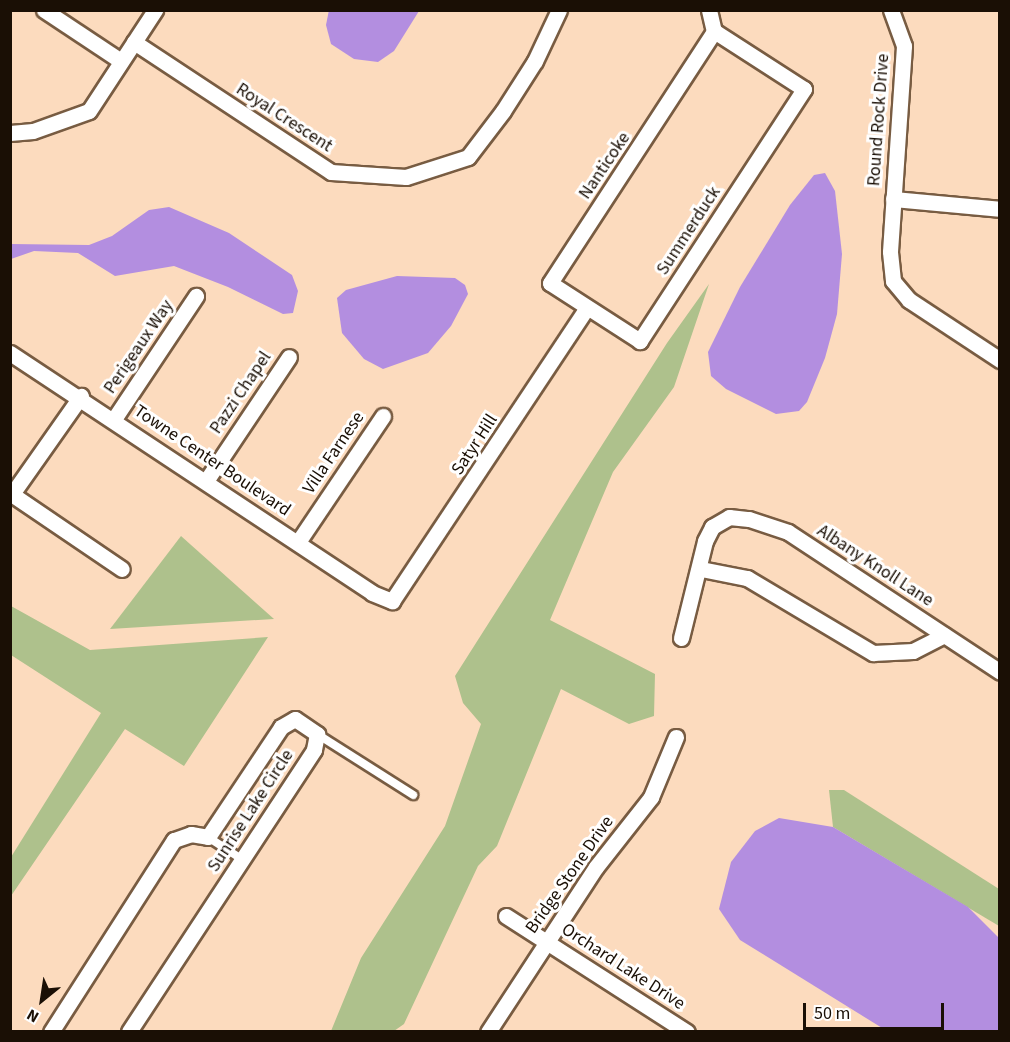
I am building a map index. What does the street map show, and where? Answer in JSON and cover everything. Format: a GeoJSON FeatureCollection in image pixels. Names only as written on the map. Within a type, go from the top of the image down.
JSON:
{"type":"FeatureCollection","features":[{"type":"Feature","properties":{"kind":"street"},"geometry":{"type":"LineString","coordinates":[[44,10],[121,61]]}},
{"type":"Feature","properties":{"kind":"street"},"geometry":{"type":"LineString","coordinates":[[10,133],[33,131],[89,111],[154,10]]}},
{"type":"Feature","properties":{"kind":"street","name":"Royal Crescent"},"geometry":{"type":"LineString","coordinates":[[134,42],[331,172],[406,177],[468,157],[503,111],[535,61],[559,10]]}},
{"type":"Feature","properties":{"kind":"street"},"geometry":{"type":"LineString","coordinates":[[709,10],[714,31]]}},
{"type":"Feature","properties":{"kind":"street","name":"Round Rock Drive"},"geometry":{"type":"LineString","coordinates":[[891,10],[903,46],[890,252],[893,281],[909,300],[999,360]]}},
{"type":"Feature","properties":{"kind":"street","name":"Summerduck"},"geometry":{"type":"LineString","coordinates":[[587,308],[640,341],[804,89],[714,31]]}},
{"type":"Feature","properties":{"kind":"street","name":"Nanticoke"},"geometry":{"type":"LineString","coordinates":[[587,308],[550,283],[714,31]]}},
{"type":"Feature","properties":{"kind":"street"},"geometry":{"type":"LineString","coordinates":[[893,199],[999,209]]}},
{"type":"Feature","properties":{"kind":"street","name":"Perigeaux Way"},"geometry":{"type":"LineString","coordinates":[[114,419],[196,296]]}},
{"type":"Feature","properties":{"kind":"street","name":"Satyr Hill"},"geometry":{"type":"LineString","coordinates":[[392,601],[422,561],[587,308]]}},
{"type":"Feature","properties":{"kind":"street","name":"Towne Center Boulevard"},"geometry":{"type":"LineString","coordinates":[[10,353],[81,396],[372,592],[392,601]]}},
{"type":"Feature","properties":{"kind":"street","name":"Pazzi Chapel"},"geometry":{"type":"LineString","coordinates":[[206,481],[289,357]]}},
{"type":"Feature","properties":{"kind":"street"},"geometry":{"type":"LineString","coordinates":[[81,396],[11,494],[122,569]]}},
{"type":"Feature","properties":{"kind":"street","name":"Villa Farnese"},"geometry":{"type":"LineString","coordinates":[[298,542],[383,416]]}},
{"type":"Feature","properties":{"kind":"street","name":"Albany Knoll Lane"},"geometry":{"type":"LineString","coordinates":[[701,569],[705,541],[720,520],[749,519],[788,532],[999,672]]}},
{"type":"Feature","properties":{"kind":"street"},"geometry":{"type":"LineString","coordinates":[[681,638],[701,569],[747,578],[873,653],[913,651],[944,635]]}},
{"type":"Feature","properties":{"kind":"street","name":"Sunrise Lake Circle"},"geometry":{"type":"LineString","coordinates":[[51,1032],[174,840],[191,834],[208,837],[281,727],[295,719],[317,734],[314,750],[129,1032]]}},
{"type":"Feature","properties":{"kind":"street","name":"Bridge Stone Drive"},"geometry":{"type":"LineString","coordinates":[[488,1032],[596,867],[651,797],[676,737]]}},
{"type":"Feature","properties":{"kind":"street","name":"Orchard Lake Drive"},"geometry":{"type":"LineString","coordinates":[[506,916],[687,1032]]}},
{"type":"Feature","properties":{"kind":"lane"},"geometry":{"type":"LineString","coordinates":[[317,734],[412,795]]}},
{"type":"Feature","properties":{"kind":"lane"},"geometry":{"type":"LineString","coordinates":[[208,837],[243,860]]}},
{"type":"Feature","properties":{"kind":"green space"},"geometry":{"type":"Polygon","coordinates":[[[709,284],[674,387],[613,472],[550,620],[655,674],[654,716],[629,724],[561,689],[497,846],[478,866],[404,1024],[394,1031],[331,1031],[361,958],[445,826],[481,724],[463,703],[455,676],[667,343],[709,284]]]}},
{"type":"Feature","properties":{"kind":"green space"},"geometry":{"type":"Polygon","coordinates":[[[181,536],[274,619],[110,629],[181,536]]]}},
{"type":"Feature","properties":{"kind":"green space"},"geometry":{"type":"Polygon","coordinates":[[[11,606],[90,650],[268,637],[184,766],[125,729],[11,896],[11,857],[101,713],[11,655],[11,606]]]}},
{"type":"Feature","properties":{"kind":"green space"},"geometry":{"type":"Polygon","coordinates":[[[829,790],[844,790],[999,889],[999,926],[833,827],[829,790]]]}},
{"type":"Feature","properties":{"kind":"shaded area"},"geometry":{"type":"Polygon","coordinates":[[[329,10],[419,11],[394,51],[378,62],[354,59],[331,44],[326,25],[329,10]]]}},
{"type":"Feature","properties":{"kind":"shaded area"},"geometry":{"type":"Polygon","coordinates":[[[825,173],[835,191],[842,254],[837,314],[825,358],[807,402],[799,411],[776,414],[726,389],[711,376],[708,352],[740,287],[790,205],[814,175],[825,173]]]}},
{"type":"Feature","properties":{"kind":"shaded area"},"geometry":{"type":"Polygon","coordinates":[[[169,207],[229,233],[292,275],[298,291],[293,313],[283,314],[228,287],[174,266],[115,276],[78,253],[34,251],[11,259],[11,244],[89,245],[112,236],[149,210],[169,207]]]}},
{"type":"Feature","properties":{"kind":"shaded area"},"geometry":{"type":"Polygon","coordinates":[[[397,276],[455,278],[465,285],[468,294],[451,326],[428,353],[383,369],[364,359],[342,333],[337,298],[346,290],[397,276]]]}},
{"type":"Feature","properties":{"kind":"shaded area"},"geometry":{"type":"Polygon","coordinates":[[[779,818],[833,827],[968,907],[999,938],[999,1031],[887,1031],[740,940],[719,909],[731,862],[755,831],[779,818]]]}}]}
